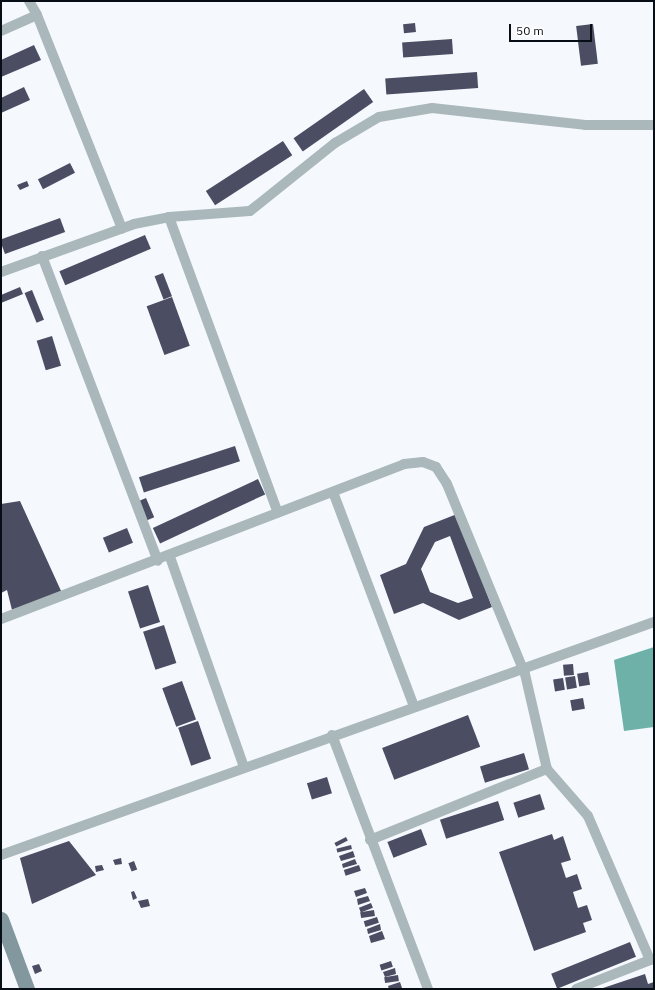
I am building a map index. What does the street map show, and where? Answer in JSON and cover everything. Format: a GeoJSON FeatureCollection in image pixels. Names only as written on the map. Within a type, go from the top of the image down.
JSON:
{"type":"FeatureCollection","features":[{"type":"Feature","properties":{"kind":"street"},"geometry":{"type":"LineString","coordinates":[[29,1],[37,15],[122,229]]}},
{"type":"Feature","properties":{"kind":"street"},"geometry":{"type":"LineString","coordinates":[[1,31],[37,15]]}},
{"type":"Feature","properties":{"kind":"street"},"geometry":{"type":"LineString","coordinates":[[1,272],[42,256],[122,229],[169,217],[250,211],[335,143],[379,117],[412,110],[462,109],[585,125],[654,125]]}},
{"type":"Feature","properties":{"kind":"street"},"geometry":{"type":"LineString","coordinates":[[169,217],[278,513]]}},
{"type":"Feature","properties":{"kind":"street"},"geometry":{"type":"LineString","coordinates":[[42,256],[158,561]]}},
{"type":"Feature","properties":{"kind":"street"},"geometry":{"type":"LineString","coordinates":[[1,619],[170,557],[404,464],[423,462],[436,467],[448,484],[522,668],[547,769],[588,816],[650,960],[576,989]]}},
{"type":"Feature","properties":{"kind":"street"},"geometry":{"type":"LineString","coordinates":[[333,492],[414,706]]}},
{"type":"Feature","properties":{"kind":"street"},"geometry":{"type":"LineString","coordinates":[[170,557],[244,767]]}},
{"type":"Feature","properties":{"kind":"street"},"geometry":{"type":"LineString","coordinates":[[1,855],[332,735],[654,622]]}},
{"type":"Feature","properties":{"kind":"street"},"geometry":{"type":"LineString","coordinates":[[332,735],[370,840],[428,989]]}},
{"type":"Feature","properties":{"kind":"street"},"geometry":{"type":"LineString","coordinates":[[370,840],[547,769]]}},
{"type":"Feature","properties":{"kind":"street"},"geometry":{"type":"LineString","coordinates":[[1,919],[27,989]]}},
{"type":"Feature","properties":{"kind":"shaded area"},"geometry":{"type":"Polygon","coordinates":[[[654,647],[654,727],[624,731],[614,660],[654,647]]]}},
{"type":"Feature","properties":{"kind":"building"},"geometry":{"type":"Polygon","coordinates":[[[415,23],[416,32],[404,33],[403,24],[415,23]]]}},
{"type":"Feature","properties":{"kind":"building"},"geometry":{"type":"Polygon","coordinates":[[[593,24],[598,64],[581,66],[576,26],[593,24]]]}},
{"type":"Feature","properties":{"kind":"building"},"geometry":{"type":"Polygon","coordinates":[[[452,39],[453,54],[403,57],[402,42],[452,39]]]}},
{"type":"Feature","properties":{"kind":"building"},"geometry":{"type":"Polygon","coordinates":[[[34,45],[41,60],[1,77],[1,60],[34,45]]]}},
{"type":"Feature","properties":{"kind":"building"},"geometry":{"type":"Polygon","coordinates":[[[477,72],[478,88],[386,94],[385,78],[477,72]]]}},
{"type":"Feature","properties":{"kind":"building"},"geometry":{"type":"Polygon","coordinates":[[[24,87],[30,100],[1,113],[1,98],[24,87]]]}},
{"type":"Feature","properties":{"kind":"building"},"geometry":{"type":"Polygon","coordinates":[[[364,89],[373,102],[303,151],[294,138],[364,89]]]}},
{"type":"Feature","properties":{"kind":"building"},"geometry":{"type":"Polygon","coordinates":[[[283,141],[292,155],[215,205],[206,191],[283,141]]]}},
{"type":"Feature","properties":{"kind":"building"},"geometry":{"type":"Polygon","coordinates":[[[70,163],[75,173],[43,189],[38,179],[70,163]]]}},
{"type":"Feature","properties":{"kind":"building"},"geometry":{"type":"Polygon","coordinates":[[[27,181],[29,186],[20,190],[17,185],[27,181]]]}},
{"type":"Feature","properties":{"kind":"building"},"geometry":{"type":"Polygon","coordinates":[[[60,218],[65,232],[5,254],[1,239],[60,218]]]}},
{"type":"Feature","properties":{"kind":"building"},"geometry":{"type":"Polygon","coordinates":[[[145,235],[151,249],[65,285],[59,271],[145,235]]]}},
{"type":"Feature","properties":{"kind":"building"},"geometry":{"type":"Polygon","coordinates":[[[163,273],[172,296],[164,300],[155,276],[163,273]]]}},
{"type":"Feature","properties":{"kind":"building"},"geometry":{"type":"Polygon","coordinates":[[[20,287],[23,294],[1,303],[1,295],[20,287]]]}},
{"type":"Feature","properties":{"kind":"building"},"geometry":{"type":"Polygon","coordinates":[[[32,290],[44,320],[37,323],[25,293],[32,290]]]}},
{"type":"Feature","properties":{"kind":"building"},"geometry":{"type":"Polygon","coordinates":[[[172,297],[190,346],[164,355],[147,306],[172,297]]]}},
{"type":"Feature","properties":{"kind":"building"},"geometry":{"type":"Polygon","coordinates":[[[52,336],[61,366],[46,370],[37,341],[52,336]]]}},
{"type":"Feature","properties":{"kind":"building"},"geometry":{"type":"Polygon","coordinates":[[[235,446],[240,461],[144,492],[139,477],[235,446]]]}},
{"type":"Feature","properties":{"kind":"building"},"geometry":{"type":"Polygon","coordinates":[[[258,479],[265,494],[160,543],[153,528],[258,479]]]}},
{"type":"Feature","properties":{"kind":"building"},"geometry":{"type":"Polygon","coordinates":[[[146,498],[154,517],[146,521],[138,502],[146,498]]]}},
{"type":"Feature","properties":{"kind":"building"},"geometry":{"type":"Polygon","coordinates":[[[20,501],[62,593],[12,610],[7,590],[1,593],[1,504],[20,501]]]}},
{"type":"Feature","properties":{"kind":"building"},"geometry":{"type":"Polygon","coordinates":[[[457,514],[492,607],[459,620],[423,603],[394,614],[380,575],[406,564],[424,527],[457,514]],[[450,536],[435,542],[421,569],[430,592],[458,603],[473,598],[450,536]]]}},
{"type":"Feature","properties":{"kind":"building"},"geometry":{"type":"Polygon","coordinates":[[[127,528],[133,543],[109,553],[103,538],[127,528]]]}},
{"type":"Feature","properties":{"kind":"building"},"geometry":{"type":"Polygon","coordinates":[[[148,585],[160,622],[140,629],[128,591],[148,585]]]}},
{"type":"Feature","properties":{"kind":"building"},"geometry":{"type":"Polygon","coordinates":[[[164,625],[176,663],[155,670],[143,632],[164,625]]]}},
{"type":"Feature","properties":{"kind":"building"},"geometry":{"type":"Polygon","coordinates":[[[573,664],[574,675],[564,676],[563,665],[573,664]]]}},
{"type":"Feature","properties":{"kind":"building"},"geometry":{"type":"Polygon","coordinates":[[[588,672],[590,685],[579,687],[577,674],[588,672]]]}},
{"type":"Feature","properties":{"kind":"building"},"geometry":{"type":"Polygon","coordinates":[[[575,676],[577,688],[567,689],[565,678],[575,676]]]}},
{"type":"Feature","properties":{"kind":"building"},"geometry":{"type":"Polygon","coordinates":[[[563,678],[565,690],[555,691],[553,680],[563,678]]]}},
{"type":"Feature","properties":{"kind":"building"},"geometry":{"type":"Polygon","coordinates":[[[182,681],[196,720],[176,727],[162,688],[182,681]]]}},
{"type":"Feature","properties":{"kind":"building"},"geometry":{"type":"Polygon","coordinates":[[[583,698],[585,709],[572,711],[570,700],[583,698]]]}},
{"type":"Feature","properties":{"kind":"building"},"geometry":{"type":"Polygon","coordinates":[[[468,715],[480,747],[394,780],[382,748],[468,715]]]}},
{"type":"Feature","properties":{"kind":"building"},"geometry":{"type":"Polygon","coordinates":[[[198,721],[211,759],[191,766],[178,728],[198,721]]]}},
{"type":"Feature","properties":{"kind":"building"},"geometry":{"type":"Polygon","coordinates":[[[524,753],[529,769],[485,783],[480,766],[524,753]]]}},
{"type":"Feature","properties":{"kind":"building"},"geometry":{"type":"Polygon","coordinates":[[[327,777],[332,793],[312,799],[307,783],[327,777]]]}},
{"type":"Feature","properties":{"kind":"building"},"geometry":{"type":"Polygon","coordinates":[[[540,794],[545,809],[518,818],[513,803],[540,794]]]}},
{"type":"Feature","properties":{"kind":"building"},"geometry":{"type":"Polygon","coordinates":[[[498,801],[504,820],[446,839],[440,820],[498,801]]]}},
{"type":"Feature","properties":{"kind":"building"},"geometry":{"type":"Polygon","coordinates":[[[421,829],[427,845],[393,858],[387,842],[421,829]]]}},
{"type":"Feature","properties":{"kind":"building"},"geometry":{"type":"Polygon","coordinates":[[[552,834],[554,840],[563,836],[571,860],[561,863],[566,878],[577,874],[582,889],[573,892],[578,908],[587,905],[592,920],[583,923],[586,932],[534,951],[499,852],[552,834]]]}},
{"type":"Feature","properties":{"kind":"building"},"geometry":{"type":"Polygon","coordinates":[[[346,837],[348,841],[336,846],[334,843],[346,837]]]}},
{"type":"Feature","properties":{"kind":"building"},"geometry":{"type":"Polygon","coordinates":[[[69,841],[96,875],[32,904],[20,858],[69,841]]]}},
{"type":"Feature","properties":{"kind":"building"},"geometry":{"type":"Polygon","coordinates":[[[351,845],[352,849],[337,853],[336,849],[351,845]]]}},
{"type":"Feature","properties":{"kind":"building"},"geometry":{"type":"Polygon","coordinates":[[[353,851],[355,857],[341,861],[339,856],[353,851]]]}},
{"type":"Feature","properties":{"kind":"building"},"geometry":{"type":"Polygon","coordinates":[[[121,858],[122,864],[115,865],[113,860],[121,858]]]}},
{"type":"Feature","properties":{"kind":"building"},"geometry":{"type":"Polygon","coordinates":[[[355,859],[357,864],[343,868],[342,864],[355,859]]]}},
{"type":"Feature","properties":{"kind":"building"},"geometry":{"type":"Polygon","coordinates":[[[134,861],[137,869],[132,872],[128,863],[134,861]]]}},
{"type":"Feature","properties":{"kind":"building"},"geometry":{"type":"Polygon","coordinates":[[[102,865],[104,870],[96,872],[95,866],[102,865]]]}},
{"type":"Feature","properties":{"kind":"building"},"geometry":{"type":"Polygon","coordinates":[[[359,865],[361,871],[346,876],[344,870],[359,865]]]}},
{"type":"Feature","properties":{"kind":"building"},"geometry":{"type":"Polygon","coordinates":[[[365,888],[367,893],[356,897],[354,891],[365,888]]]}},
{"type":"Feature","properties":{"kind":"building"},"geometry":{"type":"Polygon","coordinates":[[[134,891],[137,898],[133,900],[131,892],[134,891]]]}},
{"type":"Feature","properties":{"kind":"building"},"geometry":{"type":"Polygon","coordinates":[[[368,896],[370,901],[358,905],[357,899],[368,896]]]}},
{"type":"Feature","properties":{"kind":"building"},"geometry":{"type":"Polygon","coordinates":[[[148,899],[150,906],[141,908],[138,901],[148,899]]]}},
{"type":"Feature","properties":{"kind":"building"},"geometry":{"type":"Polygon","coordinates":[[[371,903],[373,908],[361,913],[359,908],[371,903]]]}},
{"type":"Feature","properties":{"kind":"building"},"geometry":{"type":"Polygon","coordinates":[[[374,910],[375,916],[361,918],[360,912],[374,910]]]}},
{"type":"Feature","properties":{"kind":"building"},"geometry":{"type":"Polygon","coordinates":[[[377,917],[379,923],[366,927],[364,921],[377,917]]]}},
{"type":"Feature","properties":{"kind":"building"},"geometry":{"type":"Polygon","coordinates":[[[380,924],[381,930],[368,934],[367,929],[380,924]]]}},
{"type":"Feature","properties":{"kind":"building"},"geometry":{"type":"Polygon","coordinates":[[[382,931],[385,939],[371,943],[369,936],[382,931]]]}},
{"type":"Feature","properties":{"kind":"building"},"geometry":{"type":"Polygon","coordinates":[[[630,942],[636,957],[557,989],[551,974],[630,942]]]}},
{"type":"Feature","properties":{"kind":"building"},"geometry":{"type":"Polygon","coordinates":[[[391,961],[393,967],[381,970],[380,965],[391,961]]]}},
{"type":"Feature","properties":{"kind":"building"},"geometry":{"type":"Polygon","coordinates":[[[39,964],[42,971],[35,974],[32,966],[39,964]]]}},
{"type":"Feature","properties":{"kind":"building"},"geometry":{"type":"Polygon","coordinates":[[[395,968],[396,974],[385,977],[383,972],[395,968]]]}},
{"type":"Feature","properties":{"kind":"building"},"geometry":{"type":"Polygon","coordinates":[[[645,974],[648,984],[654,982],[654,989],[600,989],[645,974]]]}},
{"type":"Feature","properties":{"kind":"building"},"geometry":{"type":"Polygon","coordinates":[[[398,975],[399,981],[385,983],[384,977],[398,975]]]}},
{"type":"Feature","properties":{"kind":"building"},"geometry":{"type":"Polygon","coordinates":[[[400,982],[402,988],[389,989],[388,986],[400,982]]]}}]}
